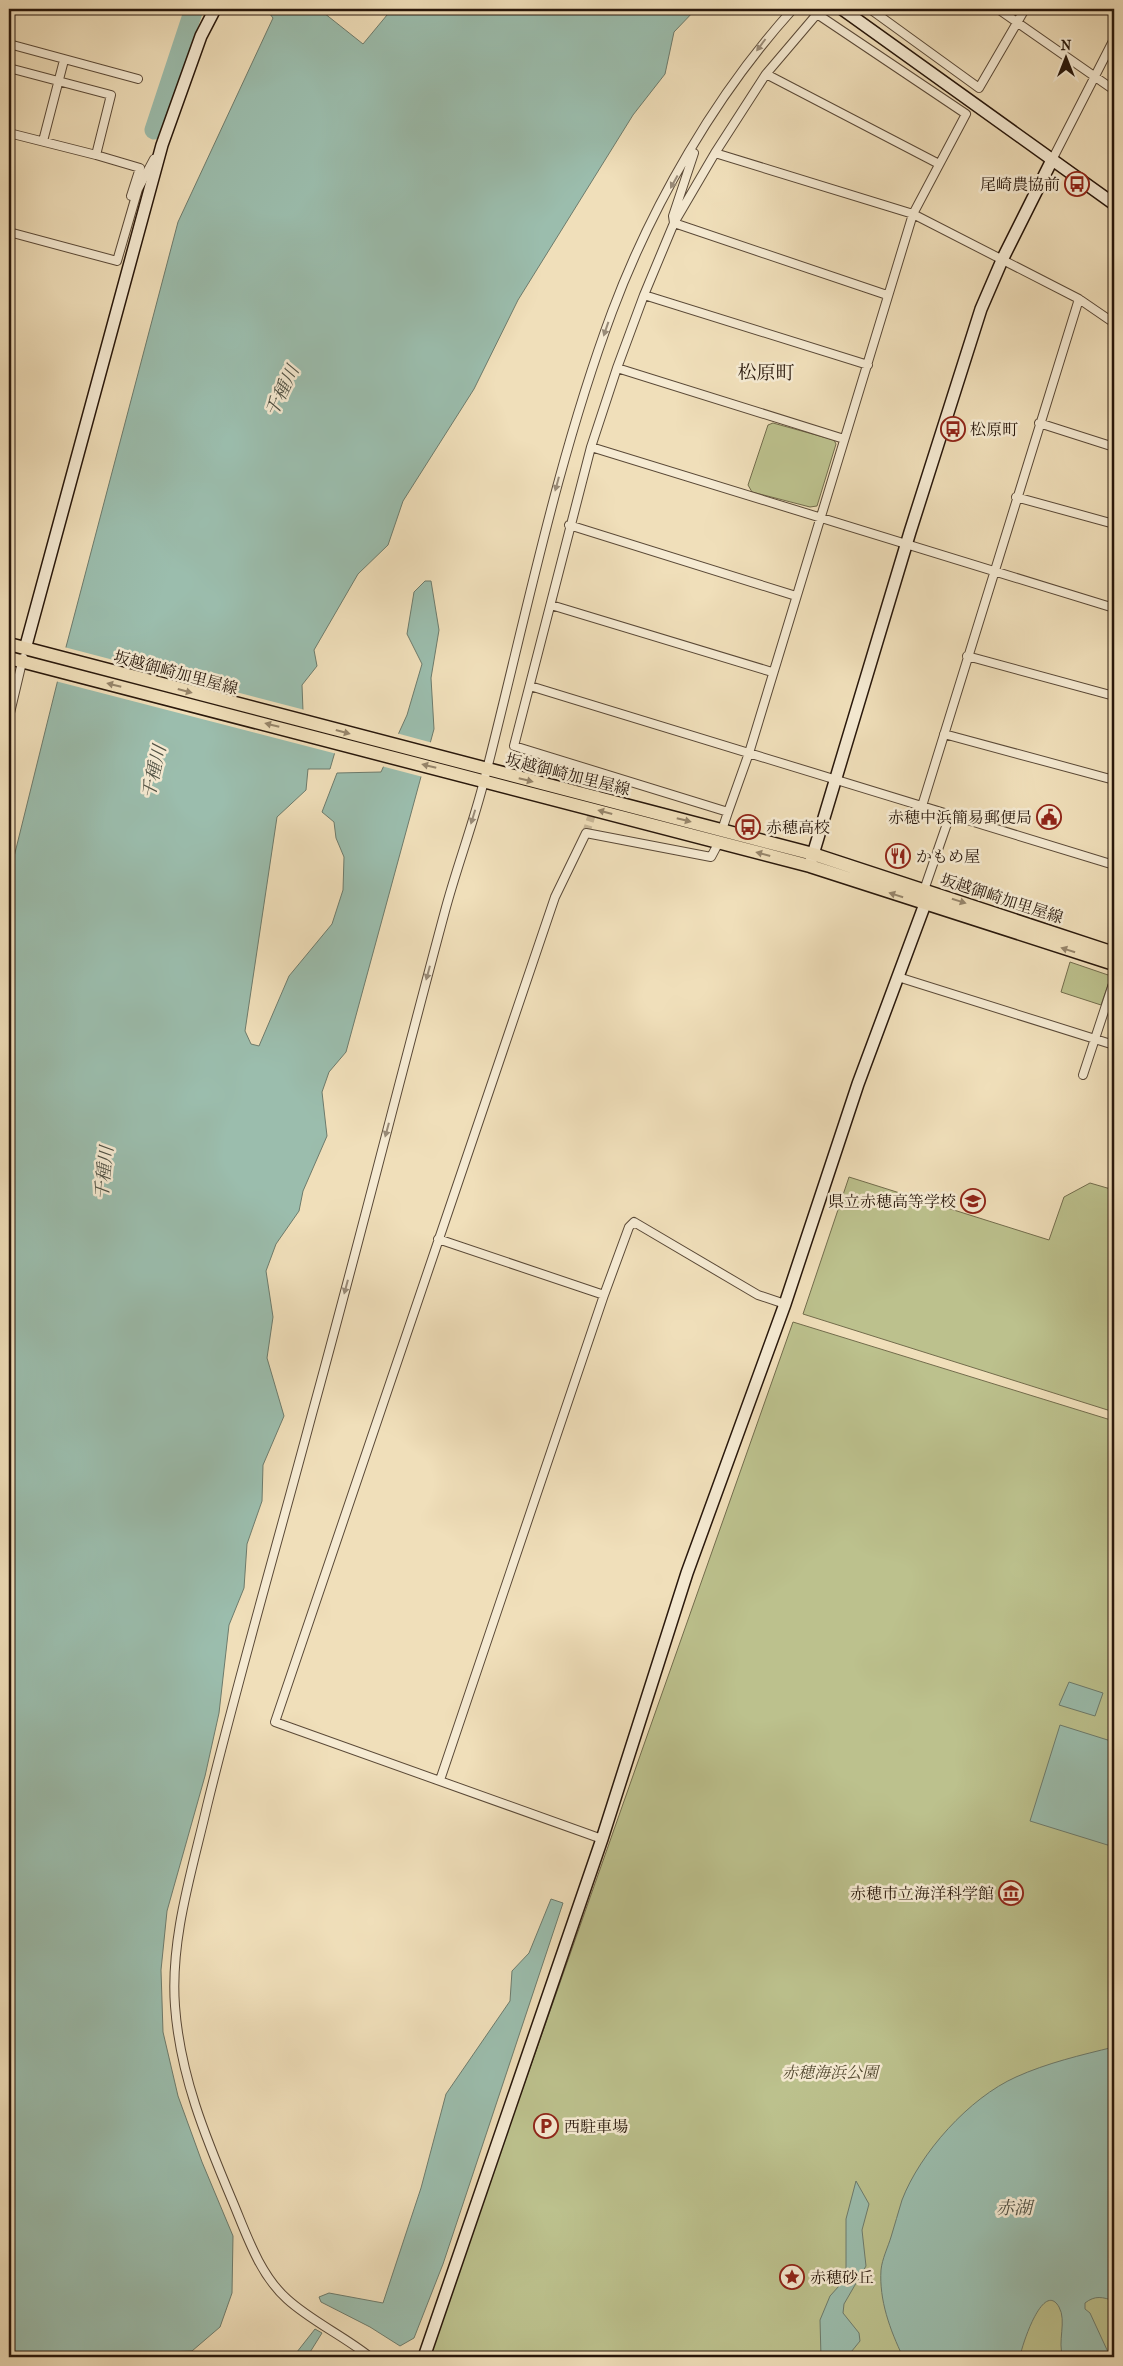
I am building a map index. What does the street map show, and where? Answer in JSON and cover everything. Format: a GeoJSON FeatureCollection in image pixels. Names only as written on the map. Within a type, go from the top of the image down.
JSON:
{"type":"FeatureCollection","features":[{"type":"Feature","properties":{"kind":"main road","name":"坂越御崎加里屋線"},"geometry":{"type":"LineString","coordinates":[[9,644],[29,656],[924,890],[1114,953]]}},
{"type":"Feature","properties":{"kind":"main road","name":"坂越御崎加里屋線"},"geometry":{"type":"LineString","coordinates":[[9,658],[29,656]]}},
{"type":"Feature","properties":{"kind":"main road","name":"坂越御崎加里屋線"},"geometry":{"type":"LineString","coordinates":[[812,860],[925,904],[1114,964]]}},
{"type":"Feature","properties":{"kind":"street"},"geometry":{"type":"LineString","coordinates":[[9,717],[29,656],[162,145],[201,36],[215,9]]}},
{"type":"Feature","properties":{"kind":"street"},"geometry":{"type":"LineString","coordinates":[[370,2357],[288,2300],[264,2270],[244,2229],[189,2091],[180,2051],[174,2002],[176,1948],[217,1764],[482,774],[541,542],[580,405],[612,311],[639,247],[700,134],[730,87],[767,37],[793,9]]}},
{"type":"Feature","properties":{"kind":"street"},"geometry":{"type":"LineString","coordinates":[[842,9],[1114,204]]}},
{"type":"Feature","properties":{"kind":"street"},"geometry":{"type":"LineString","coordinates":[[870,9],[979,88],[1026,9]]}},
{"type":"Feature","properties":{"kind":"street"},"geometry":{"type":"LineString","coordinates":[[998,9],[1114,90]]}},
{"type":"Feature","properties":{"kind":"street"},"geometry":{"type":"LineString","coordinates":[[602,1839],[275,1722],[555,897],[586,833],[712,856],[721,836],[749,753],[772,672],[913,214],[966,114],[817,14],[766,74],[716,153],[674,223],[644,295],[591,446],[569,525],[551,605],[514,746],[728,812]]}},
{"type":"Feature","properties":{"kind":"street"},"geometry":{"type":"LineString","coordinates":[[812,860],[906,545],[981,309],[1002,258],[1114,39]]}},
{"type":"Feature","properties":{"kind":"street"},"geometry":{"type":"LineString","coordinates":[[9,44],[138,79]]}},
{"type":"Feature","properties":{"kind":"street"},"geometry":{"type":"LineString","coordinates":[[43,141],[63,64]]}},
{"type":"Feature","properties":{"kind":"street"},"geometry":{"type":"LineString","coordinates":[[9,68],[111,95],[96,155]]}},
{"type":"Feature","properties":{"kind":"street"},"geometry":{"type":"LineString","coordinates":[[766,74],[939,164]]}},
{"type":"Feature","properties":{"kind":"street"},"geometry":{"type":"LineString","coordinates":[[9,133],[140,168],[125,216],[129,221]]}},
{"type":"Feature","properties":{"kind":"street"},"geometry":{"type":"LineString","coordinates":[[674,223],[673,216],[700,134]]}},
{"type":"Feature","properties":{"kind":"street"},"geometry":{"type":"LineString","coordinates":[[9,232],[117,261],[138,189],[162,145]]}},
{"type":"Feature","properties":{"kind":"street"},"geometry":{"type":"LineString","coordinates":[[716,153],[913,214],[1079,299],[1114,323]]}},
{"type":"Feature","properties":{"kind":"street"},"geometry":{"type":"LineString","coordinates":[[674,223],[887,295]]}},
{"type":"Feature","properties":{"kind":"street"},"geometry":{"type":"LineString","coordinates":[[644,295],[868,365]]}},
{"type":"Feature","properties":{"kind":"street"},"geometry":{"type":"LineString","coordinates":[[922,806],[1016,497],[1079,299]]}},
{"type":"Feature","properties":{"kind":"street"},"geometry":{"type":"LineString","coordinates":[[617,368],[844,439]]}},
{"type":"Feature","properties":{"kind":"street"},"geometry":{"type":"LineString","coordinates":[[1039,423],[1114,447]]}},
{"type":"Feature","properties":{"kind":"street"},"geometry":{"type":"LineString","coordinates":[[591,446],[1114,608]]}},
{"type":"Feature","properties":{"kind":"street"},"geometry":{"type":"LineString","coordinates":[[1016,497],[1114,524]]}},
{"type":"Feature","properties":{"kind":"street"},"geometry":{"type":"LineString","coordinates":[[569,525],[796,596]]}},
{"type":"Feature","properties":{"kind":"street"},"geometry":{"type":"LineString","coordinates":[[551,605],[772,672]]}},
{"type":"Feature","properties":{"kind":"street"},"geometry":{"type":"LineString","coordinates":[[967,656],[1114,696]]}},
{"type":"Feature","properties":{"kind":"street"},"geometry":{"type":"LineString","coordinates":[[530,686],[1114,865]]}},
{"type":"Feature","properties":{"kind":"street"},"geometry":{"type":"LineString","coordinates":[[944,734],[1114,780]]}},
{"type":"Feature","properties":{"kind":"street"},"geometry":{"type":"LineString","coordinates":[[602,783],[604,774]]}},
{"type":"Feature","properties":{"kind":"street"},"geometry":{"type":"LineString","coordinates":[[424,2357],[602,1839],[687,1573],[785,1304],[858,1084],[925,904],[924,890],[950,815]]}},
{"type":"Feature","properties":{"kind":"street"},"geometry":{"type":"LineString","coordinates":[[898,977],[1114,1045]]}},
{"type":"Feature","properties":{"kind":"street"},"geometry":{"type":"LineString","coordinates":[[1083,1074],[1114,981]]}},
{"type":"Feature","properties":{"kind":"street"},"geometry":{"type":"LineString","coordinates":[[440,1780],[604,1295],[630,1227],[634,1222],[758,1295],[785,1304]]}},
{"type":"Feature","properties":{"kind":"street"},"geometry":{"type":"LineString","coordinates":[[438,1239],[604,1295]]}},
{"type":"Feature","properties":{"kind":"green space"},"geometry":{"type":"Polygon","coordinates":[[[773,423],[834,440],[836,444],[817,506],[810,507],[752,492],[748,485],[768,425],[773,423]]]}},
{"type":"Feature","properties":{"kind":"green space"},"geometry":{"type":"Polygon","coordinates":[[[1070,962],[1111,976],[1101,1005],[1061,992],[1070,962]]]}},
{"type":"Feature","properties":{"kind":"green space"},"geometry":{"type":"Polygon","coordinates":[[[849,1177],[1049,1240],[1064,1197],[1090,1183],[1114,1190],[1114,1412],[803,1314],[849,1177]]]}},
{"type":"Feature","properties":{"kind":"green space","name":"赤穂海浜公園"},"geometry":{"type":"Polygon","coordinates":[[[793,1322],[1114,1421],[1114,2357],[428,2357],[793,1322]]]}},
{"type":"Feature","properties":{"kind":"water","name":"千種川"},"geometry":{"type":"Polygon","coordinates":[[[266,9],[319,9],[363,44],[392,9],[696,9],[674,32],[665,74],[633,115],[518,300],[474,389],[403,501],[388,545],[358,574],[314,650],[317,666],[302,685],[303,711],[337,745],[330,769],[308,769],[306,790],[277,817],[245,1031],[251,1044],[259,1046],[289,976],[332,924],[343,890],[344,857],[336,838],[334,822],[322,812],[337,773],[381,772],[407,715],[422,664],[407,634],[414,592],[425,581],[431,581],[439,630],[431,678],[434,729],[346,1052],[329,1072],[322,1092],[327,1136],[303,1191],[299,1211],[276,1244],[266,1271],[273,1317],[267,1358],[284,1416],[263,1465],[262,1501],[247,1544],[244,1588],[229,1625],[219,1713],[205,1776],[167,1911],[161,1970],[163,2032],[178,2096],[202,2162],[233,2236],[232,2293],[220,2327],[192,2351],[114,2354],[114,2357],[9,2357],[9,877],[66,647],[178,222],[273,18],[266,9]]]}},
{"type":"Feature","properties":{"kind":"water"},"geometry":{"type":"Polygon","coordinates":[[[1069,1682],[1103,1693],[1095,1716],[1059,1705],[1069,1682]]]}},
{"type":"Feature","properties":{"kind":"water"},"geometry":{"type":"Polygon","coordinates":[[[1060,1725],[1114,1742],[1114,1847],[1030,1821],[1060,1725]]]}},
{"type":"Feature","properties":{"kind":"water"},"geometry":{"type":"Polygon","coordinates":[[[551,1899],[563,1903],[443,2264],[414,2338],[400,2346],[370,2327],[321,2302],[319,2297],[329,2293],[383,2303],[421,2188],[446,2094],[510,2001],[512,1971],[529,1953],[551,1899]]]}},
{"type":"Feature","properties":{"kind":"water","name":"赤湖"},"geometry":{"type":"Polygon","coordinates":[[[1114,2047],[1114,2301],[1103,2298],[1092,2299],[1085,2303],[1085,2309],[1090,2313],[1108,2352],[1114,2345],[1114,2357],[1063,2357],[1061,2351],[1061,2313],[1059,2307],[1053,2301],[1046,2302],[1034,2318],[1024,2341],[1020,2357],[903,2357],[886,2315],[881,2270],[902,2200],[921,2164],[948,2129],[981,2098],[998,2086],[1040,2068],[1114,2047]]]}},
{"type":"Feature","properties":{"kind":"water"},"geometry":{"type":"Polygon","coordinates":[[[856,2181],[869,2204],[862,2230],[866,2266],[844,2304],[843,2313],[859,2333],[860,2341],[847,2357],[821,2357],[820,2320],[830,2296],[839,2286],[846,2268],[846,2219],[856,2181]]]}},
{"type":"Feature","properties":{"kind":"water"},"geometry":{"type":"Polygon","coordinates":[[[315,2329],[322,2333],[307,2357],[293,2357],[315,2329]]]}},
{"type":"Feature","properties":{"kind":"pier"},"geometry":{"type":"Polygon","coordinates":[[[64,647],[305,710],[339,743],[337,754],[55,681],[64,647]]]}},
{"type":"Feature","properties":{"kind":"pier"},"geometry":{"type":"Polygon","coordinates":[[[396,733],[433,743],[423,777],[381,766],[396,733]]]}},
{"type":"Feature","properties":{"kind":"waterway"},"geometry":{"type":"LineString","coordinates":[[154,130],[194,9]]}},
{"type":"Feature","properties":{"kind":"tunnel"},"geometry":{"type":"LineString","coordinates":[[586,833],[602,783]]}},
{"type":"Feature","properties":{"kind":"place","name":"尾崎農協前"},"geometry":{"type":"Point","coordinates":[1077,184]}},
{"type":"Feature","properties":{"kind":"place","name":"松原町"},"geometry":{"type":"Point","coordinates":[953,429]}},
{"type":"Feature","properties":{"kind":"place","name":"赤穂中浜簡易郵便局"},"geometry":{"type":"Point","coordinates":[1049,817]}},
{"type":"Feature","properties":{"kind":"place","name":"赤穂高校"},"geometry":{"type":"Point","coordinates":[748,827]}},
{"type":"Feature","properties":{"kind":"place","name":"かもめ屋"},"geometry":{"type":"Point","coordinates":[898,856]}},
{"type":"Feature","properties":{"kind":"place","name":"県立赤穂高等学校"},"geometry":{"type":"Point","coordinates":[973,1201]}},
{"type":"Feature","properties":{"kind":"place","name":"赤穂市立海洋科学館"},"geometry":{"type":"Point","coordinates":[1011,1893]}},
{"type":"Feature","properties":{"kind":"place","name":"西駐車場"},"geometry":{"type":"Point","coordinates":[546,2126]}},
{"type":"Feature","properties":{"kind":"place","name":"赤穂砂丘"},"geometry":{"type":"Point","coordinates":[792,2277]}},
{"type":"Feature","properties":{"kind":"district","name":"松原町"},"geometry":{"type":"Point","coordinates":[766,372]}}]}
